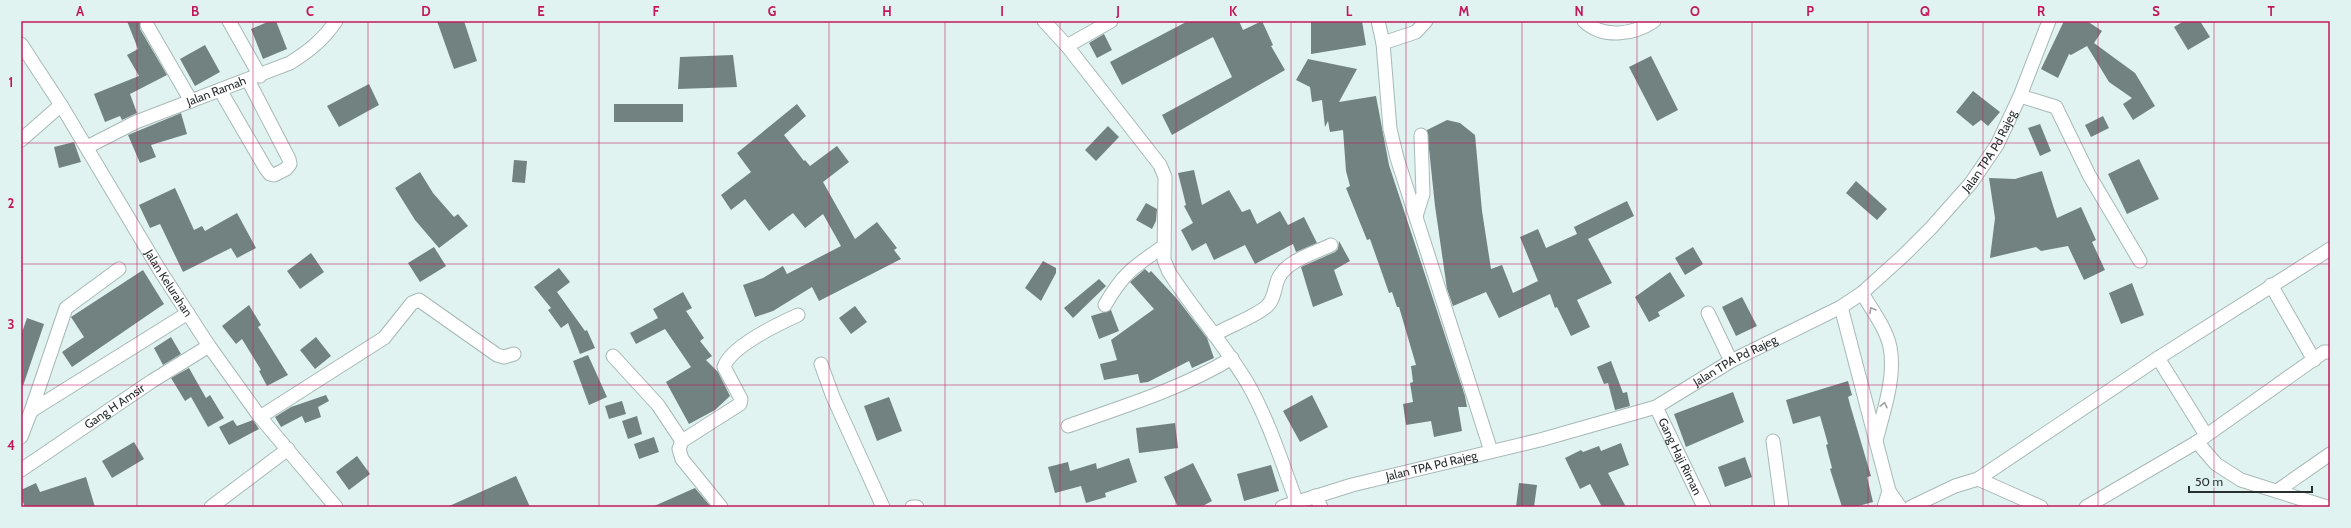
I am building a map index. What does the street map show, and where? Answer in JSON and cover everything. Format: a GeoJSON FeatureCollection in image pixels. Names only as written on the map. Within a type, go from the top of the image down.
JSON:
{"type":"FeatureCollection","features":[{"type":"Feature","properties":{"kind":"street"},"geometry":{"type":"LineString","coordinates":[[220,90],[270,174],[274,175],[286,169],[290,164],[289,159],[228,21]]}},
{"type":"Feature","properties":{"kind":"street","name":"Jalan Ramah"},"geometry":{"type":"LineString","coordinates":[[87,147],[136,122],[254,78],[311,50],[325,37],[336,21]]}},
{"type":"Feature","properties":{"kind":"street"},"geometry":{"type":"LineString","coordinates":[[1044,21],[1067,46],[1150,150],[1160,165],[1165,177],[1166,193],[1164,260],[1169,272],[1232,358],[1261,410],[1297,503]]}},
{"type":"Feature","properties":{"kind":"street"},"geometry":{"type":"LineString","coordinates":[[1067,46],[1111,21]]}},
{"type":"Feature","properties":{"kind":"street"},"geometry":{"type":"LineString","coordinates":[[1378,21],[1383,43],[1390,129],[1416,216],[1492,451]]}},
{"type":"Feature","properties":{"kind":"street"},"geometry":{"type":"LineString","coordinates":[[1383,43],[1416,32],[1426,21]]}},
{"type":"Feature","properties":{"kind":"street"},"geometry":{"type":"LineString","coordinates":[[1584,21],[1591,27],[1604,32],[1627,33],[1645,27],[1654,21]]}},
{"type":"Feature","properties":{"kind":"street","name":"Jalan TPA Pd Rajeg"},"geometry":{"type":"LineString","coordinates":[[1282,507],[1297,503],[1318,502],[1352,485],[1582,429],[1656,407],[1731,362],[1841,307],[1862,293],[1931,228],[1971,182],[1996,145],[2020,96],[2049,21]]}},
{"type":"Feature","properties":{"kind":"street"},"geometry":{"type":"LineString","coordinates":[[147,25],[191,101]]}},
{"type":"Feature","properties":{"kind":"street","name":"Jalan Kelurahan"},"geometry":{"type":"LineString","coordinates":[[21,44],[87,147],[147,250],[209,346],[260,417],[336,507]]}},
{"type":"Feature","properties":{"kind":"street"},"geometry":{"type":"LineString","coordinates":[[2020,96],[2056,108],[2089,175],[2140,261]]}},
{"type":"Feature","properties":{"kind":"street"},"geometry":{"type":"LineString","coordinates":[[21,140],[61,105]]}},
{"type":"Feature","properties":{"kind":"street"},"geometry":{"type":"LineString","coordinates":[[1416,216],[1423,194],[1421,135]]}},
{"type":"Feature","properties":{"kind":"street"},"geometry":{"type":"LineString","coordinates":[[1214,335],[1265,308],[1272,299],[1279,277],[1285,270],[1300,260],[1331,245]]}},
{"type":"Feature","properties":{"kind":"street"},"geometry":{"type":"LineString","coordinates":[[1105,305],[1117,283],[1130,270],[1164,246]]}},
{"type":"Feature","properties":{"kind":"street"},"geometry":{"type":"LineString","coordinates":[[1911,507],[1935,494],[1978,479],[2158,358],[2330,249]]}},
{"type":"Feature","properties":{"kind":"street"},"geometry":{"type":"LineString","coordinates":[[21,437],[66,308],[119,269]]}},
{"type":"Feature","properties":{"kind":"street"},"geometry":{"type":"LineString","coordinates":[[2271,285],[2314,360]]}},
{"type":"Feature","properties":{"kind":"street"},"geometry":{"type":"LineString","coordinates":[[1862,293],[1882,326],[1890,346],[1891,360],[1889,386],[1875,443]]}},
{"type":"Feature","properties":{"kind":"street"},"geometry":{"type":"LineString","coordinates":[[260,417],[384,338],[412,303],[419,300],[497,355],[504,357],[514,354]]}},
{"type":"Feature","properties":{"kind":"street"},"geometry":{"type":"LineString","coordinates":[[1841,307],[1875,443],[1889,490],[1900,507]]}},
{"type":"Feature","properties":{"kind":"street"},"geometry":{"type":"LineString","coordinates":[[31,411],[188,313]]}},
{"type":"Feature","properties":{"kind":"street"},"geometry":{"type":"LineString","coordinates":[[1708,313],[1731,362]]}},
{"type":"Feature","properties":{"kind":"street"},"geometry":{"type":"LineString","coordinates":[[721,507],[682,459],[679,449],[682,441],[740,404],[741,399],[724,367],[726,360],[742,346],[798,315]]}},
{"type":"Feature","properties":{"kind":"street","name":"Gang H Amsir"},"geometry":{"type":"LineString","coordinates":[[21,470],[146,385],[209,346]]}},
{"type":"Feature","properties":{"kind":"street"},"geometry":{"type":"LineString","coordinates":[[2086,507],[2202,438],[2324,352],[2330,352]]}},
{"type":"Feature","properties":{"kind":"street"},"geometry":{"type":"LineString","coordinates":[[613,356],[658,405],[682,441]]}},
{"type":"Feature","properties":{"kind":"street"},"geometry":{"type":"LineString","coordinates":[[1068,426],[1163,392],[1209,372],[1232,358]]}},
{"type":"Feature","properties":{"kind":"street"},"geometry":{"type":"LineString","coordinates":[[2158,358],[2216,464],[2241,480],[2327,507]]}},
{"type":"Feature","properties":{"kind":"street"},"geometry":{"type":"LineString","coordinates":[[821,364],[833,397],[883,507]]}},
{"type":"Feature","properties":{"kind":"street","name":"Gang Haji Riman"},"geometry":{"type":"LineString","coordinates":[[1656,407],[1704,507]]}},
{"type":"Feature","properties":{"kind":"street"},"geometry":{"type":"LineString","coordinates":[[1773,441],[1782,507]]}},
{"type":"Feature","properties":{"kind":"street"},"geometry":{"type":"LineString","coordinates":[[211,507],[288,449]]}},
{"type":"Feature","properties":{"kind":"street"},"geometry":{"type":"LineString","coordinates":[[2277,491],[2330,454]]}},
{"type":"Feature","properties":{"kind":"street"},"geometry":{"type":"LineString","coordinates":[[1978,479],[2041,507]]}},
{"type":"Feature","properties":{"kind":"street"},"geometry":{"type":"LineString","coordinates":[[1884,507],[1889,490]]}},
{"type":"Feature","properties":{"kind":"street"},"geometry":{"type":"LineString","coordinates":[[912,507],[917,507]]}},
{"type":"Feature","properties":{"kind":"building"},"geometry":{"type":"Polygon","coordinates":[[[127,21],[140,21],[140,29],[167,75],[130,94],[137,113],[122,120],[120,116],[105,122],[94,94],[139,76],[127,55],[138,49],[127,21]]]}},
{"type":"Feature","properties":{"kind":"building"},"geometry":{"type":"Polygon","coordinates":[[[270,21],[276,21],[287,49],[263,59],[251,29],[270,21]]]}},
{"type":"Feature","properties":{"kind":"building"},"geometry":{"type":"Polygon","coordinates":[[[437,21],[464,21],[477,61],[454,69],[437,21]]]}},
{"type":"Feature","properties":{"kind":"building"},"geometry":{"type":"Polygon","coordinates":[[[1188,21],[1239,21],[1243,30],[1262,21],[1273,45],[1271,46],[1285,70],[1172,135],[1162,115],[1232,77],[1213,37],[1122,85],[1110,62],[1188,21]]]}},
{"type":"Feature","properties":{"kind":"building"},"geometry":{"type":"Polygon","coordinates":[[[1311,21],[1362,21],[1366,45],[1311,54],[1311,21]]]}},
{"type":"Feature","properties":{"kind":"building"},"geometry":{"type":"Polygon","coordinates":[[[2064,21],[2087,21],[2102,31],[2094,43],[2135,73],[2155,106],[2133,120],[2123,104],[2132,98],[2109,82],[2087,46],[2071,55],[2069,54],[2058,78],[2041,69],[2064,21]]]}},
{"type":"Feature","properties":{"kind":"building"},"geometry":{"type":"Polygon","coordinates":[[[2184,21],[2200,21],[2210,37],[2188,50],[2174,27],[2184,21]]]}},
{"type":"Feature","properties":{"kind":"building"},"geometry":{"type":"Polygon","coordinates":[[[1104,34],[1112,50],[1097,58],[1089,43],[1104,34]]]}},
{"type":"Feature","properties":{"kind":"building"},"geometry":{"type":"Polygon","coordinates":[[[205,45],[220,72],[195,86],[180,59],[205,45]]]}},
{"type":"Feature","properties":{"kind":"building"},"geometry":{"type":"Polygon","coordinates":[[[733,55],[737,87],[678,89],[680,57],[733,55]]]}},
{"type":"Feature","properties":{"kind":"building"},"geometry":{"type":"Polygon","coordinates":[[[1651,56],[1678,110],[1657,121],[1629,67],[1651,56]]]}},
{"type":"Feature","properties":{"kind":"building"},"geometry":{"type":"Polygon","coordinates":[[[1308,59],[1357,69],[1339,102],[1376,96],[1389,165],[1465,396],[1467,407],[1458,407],[1462,431],[1434,437],[1431,421],[1406,425],[1403,404],[1413,402],[1410,383],[1413,382],[1411,366],[1416,365],[1399,307],[1397,307],[1392,292],[1389,293],[1370,239],[1367,240],[1346,188],[1350,186],[1346,171],[1343,130],[1330,132],[1328,121],[1325,127],[1322,100],[1312,102],[1310,87],[1296,80],[1308,59]]]}},
{"type":"Feature","properties":{"kind":"building"},"geometry":{"type":"Polygon","coordinates":[[[369,84],[379,105],[339,127],[327,106],[369,84]]]}},
{"type":"Feature","properties":{"kind":"building"},"geometry":{"type":"Polygon","coordinates":[[[1973,91],[2000,112],[1988,126],[1981,120],[1973,126],[1956,112],[1973,91]]]}},
{"type":"Feature","properties":{"kind":"building"},"geometry":{"type":"Polygon","coordinates":[[[614,104],[683,104],[683,122],[614,122],[614,104]]]}},
{"type":"Feature","properties":{"kind":"building"},"geometry":{"type":"Polygon","coordinates":[[[797,104],[806,116],[784,135],[804,161],[805,160],[810,166],[837,146],[849,162],[823,182],[855,239],[877,222],[897,248],[894,250],[901,259],[819,301],[812,287],[773,311],[755,317],[743,285],[763,278],[783,266],[787,274],[841,246],[823,214],[805,228],[793,213],[769,231],[745,199],[731,210],[721,195],[751,172],[737,153],[797,104]]]}},
{"type":"Feature","properties":{"kind":"building"},"geometry":{"type":"Polygon","coordinates":[[[181,113],[187,134],[151,145],[156,157],[140,163],[128,135],[181,113]]]}},
{"type":"Feature","properties":{"kind":"building"},"geometry":{"type":"Polygon","coordinates":[[[2103,116],[2109,128],[2091,137],[2085,125],[2103,116]]]}},
{"type":"Feature","properties":{"kind":"building"},"geometry":{"type":"Polygon","coordinates":[[[1447,120],[1460,123],[1475,135],[1482,211],[1491,269],[1502,265],[1513,293],[1538,281],[1520,237],[1538,229],[1546,248],[1577,234],[1574,227],[1627,201],[1634,216],[1588,239],[1612,283],[1577,300],[1590,327],[1571,336],[1557,307],[1555,308],[1550,294],[1499,318],[1486,292],[1453,306],[1447,289],[1435,206],[1427,130],[1447,120]]]}},
{"type":"Feature","properties":{"kind":"building"},"geometry":{"type":"Polygon","coordinates":[[[2040,124],[2051,151],[2040,156],[2028,128],[2040,124]]]}},
{"type":"Feature","properties":{"kind":"building"},"geometry":{"type":"Polygon","coordinates":[[[1108,126],[1119,137],[1096,161],[1085,150],[1108,126]]]}},
{"type":"Feature","properties":{"kind":"building"},"geometry":{"type":"Polygon","coordinates":[[[74,142],[81,162],[59,168],[54,147],[74,142]]]}},
{"type":"Feature","properties":{"kind":"building"},"geometry":{"type":"Polygon","coordinates":[[[2139,159],[2159,199],[2127,214],[2108,174],[2139,159]]]}},
{"type":"Feature","properties":{"kind":"building"},"geometry":{"type":"Polygon","coordinates":[[[514,160],[527,161],[525,183],[512,182],[514,160]]]}},
{"type":"Feature","properties":{"kind":"building"},"geometry":{"type":"Polygon","coordinates":[[[1194,170],[1202,205],[1229,190],[1242,212],[1250,209],[1257,224],[1280,211],[1288,225],[1304,217],[1317,243],[1296,252],[1293,244],[1255,264],[1245,245],[1214,260],[1206,243],[1192,251],[1181,230],[1193,223],[1184,206],[1186,205],[1178,173],[1194,170]]]}},
{"type":"Feature","properties":{"kind":"building"},"geometry":{"type":"Polygon","coordinates":[[[2042,171],[2057,218],[2081,207],[2096,240],[2092,242],[2105,270],[2084,280],[2068,246],[2041,251],[2036,247],[1990,258],[1995,218],[1989,178],[2015,179],[2042,171]]]}},
{"type":"Feature","properties":{"kind":"building"},"geometry":{"type":"Polygon","coordinates":[[[420,172],[433,193],[454,217],[458,214],[468,226],[439,248],[415,220],[395,188],[420,172]]]}},
{"type":"Feature","properties":{"kind":"building"},"geometry":{"type":"Polygon","coordinates":[[[1856,181],[1887,209],[1877,220],[1846,193],[1856,181]]]}},
{"type":"Feature","properties":{"kind":"building"},"geometry":{"type":"Polygon","coordinates":[[[175,188],[194,230],[202,226],[205,231],[237,213],[256,248],[237,258],[231,248],[183,272],[160,224],[150,228],[139,205],[175,188]]]}},
{"type":"Feature","properties":{"kind":"building"},"geometry":{"type":"Polygon","coordinates":[[[1146,203],[1157,209],[1156,221],[1152,229],[1136,220],[1146,203]]]}},
{"type":"Feature","properties":{"kind":"building"},"geometry":{"type":"Polygon","coordinates":[[[1339,241],[1350,261],[1334,270],[1343,295],[1313,307],[1301,267],[1335,252],[1338,249],[1339,241]]]}},
{"type":"Feature","properties":{"kind":"building"},"geometry":{"type":"Polygon","coordinates":[[[434,247],[446,266],[420,282],[408,263],[434,247]]]}},
{"type":"Feature","properties":{"kind":"building"},"geometry":{"type":"Polygon","coordinates":[[[1693,247],[1703,264],[1685,275],[1675,258],[1693,247]]]}},
{"type":"Feature","properties":{"kind":"building"},"geometry":{"type":"Polygon","coordinates":[[[311,253],[324,272],[300,289],[287,271],[311,253]]]}},
{"type":"Feature","properties":{"kind":"building"},"geometry":{"type":"Polygon","coordinates":[[[1043,261],[1056,268],[1056,273],[1041,301],[1025,288],[1043,261]]]}},
{"type":"Feature","properties":{"kind":"building"},"geometry":{"type":"Polygon","coordinates":[[[559,268],[570,282],[557,292],[585,331],[587,330],[595,348],[580,354],[568,323],[561,328],[548,310],[551,308],[534,287],[559,268]]]}},
{"type":"Feature","properties":{"kind":"building"},"geometry":{"type":"Polygon","coordinates":[[[1145,269],[1149,273],[1151,271],[1178,300],[1207,338],[1214,358],[1192,368],[1189,361],[1148,382],[1140,383],[1138,374],[1104,380],[1100,364],[1117,360],[1111,340],[1154,309],[1130,282],[1145,269]]]}},
{"type":"Feature","properties":{"kind":"building"},"geometry":{"type":"Polygon","coordinates":[[[143,270],[164,304],[72,367],[62,352],[84,337],[71,317],[143,270]]]}},
{"type":"Feature","properties":{"kind":"building"},"geometry":{"type":"Polygon","coordinates":[[[1670,272],[1685,296],[1658,312],[1660,316],[1649,322],[1635,297],[1670,272]]]}},
{"type":"Feature","properties":{"kind":"building"},"geometry":{"type":"Polygon","coordinates":[[[1099,279],[1106,286],[1073,318],[1064,308],[1099,279]]]}},
{"type":"Feature","properties":{"kind":"building"},"geometry":{"type":"Polygon","coordinates":[[[2132,283],[2144,315],[2121,324],[2109,293],[2132,283]]]}},
{"type":"Feature","properties":{"kind":"building"},"geometry":{"type":"Polygon","coordinates":[[[683,292],[692,308],[686,311],[704,338],[700,341],[712,356],[706,360],[718,372],[730,396],[715,410],[689,424],[666,382],[691,367],[665,329],[636,344],[630,333],[658,318],[653,309],[683,292]]]}},
{"type":"Feature","properties":{"kind":"building"},"geometry":{"type":"Polygon","coordinates":[[[1742,297],[1757,326],[1736,336],[1722,307],[1742,297]]]}},
{"type":"Feature","properties":{"kind":"building"},"geometry":{"type":"Polygon","coordinates":[[[249,305],[261,325],[258,327],[288,375],[267,386],[259,371],[261,370],[242,339],[236,344],[222,326],[249,305]]]}},
{"type":"Feature","properties":{"kind":"building"},"geometry":{"type":"Polygon","coordinates":[[[855,306],[867,322],[851,334],[839,318],[855,306]]]}},
{"type":"Feature","properties":{"kind":"building"},"geometry":{"type":"Polygon","coordinates":[[[1111,310],[1119,331],[1099,339],[1091,316],[1111,310]]]}},
{"type":"Feature","properties":{"kind":"building"},"geometry":{"type":"Polygon","coordinates":[[[27,318],[44,324],[23,386],[21,386],[21,335],[27,318]]]}},
{"type":"Feature","properties":{"kind":"building"},"geometry":{"type":"Polygon","coordinates":[[[171,337],[181,354],[163,365],[154,348],[171,337]]]}},
{"type":"Feature","properties":{"kind":"building"},"geometry":{"type":"Polygon","coordinates":[[[316,337],[331,356],[315,369],[300,350],[316,337]]]}},
{"type":"Feature","properties":{"kind":"building"},"geometry":{"type":"Polygon","coordinates":[[[588,355],[607,397],[589,405],[573,361],[588,355]]]}},
{"type":"Feature","properties":{"kind":"building"},"geometry":{"type":"Polygon","coordinates":[[[1611,361],[1623,393],[1627,392],[1630,406],[1615,410],[1608,383],[1604,384],[1597,367],[1611,361]]]}},
{"type":"Feature","properties":{"kind":"building"},"geometry":{"type":"Polygon","coordinates":[[[189,368],[206,398],[210,395],[224,418],[208,427],[191,397],[185,401],[171,378],[189,368]]]}},
{"type":"Feature","properties":{"kind":"building"},"geometry":{"type":"Polygon","coordinates":[[[1848,381],[1852,395],[1848,397],[1871,476],[1867,477],[1873,502],[1855,507],[1842,507],[1830,469],[1832,468],[1826,445],[1828,444],[1820,416],[1793,424],[1786,400],[1848,381]]]}},
{"type":"Feature","properties":{"kind":"building"},"geometry":{"type":"Polygon","coordinates":[[[1733,392],[1744,422],[1686,447],[1674,414],[1733,392]]]}},
{"type":"Feature","properties":{"kind":"building"},"geometry":{"type":"Polygon","coordinates":[[[326,395],[329,401],[318,407],[321,417],[305,423],[302,416],[281,427],[275,417],[291,407],[326,395]]]}},
{"type":"Feature","properties":{"kind":"building"},"geometry":{"type":"Polygon","coordinates":[[[1312,395],[1328,427],[1300,442],[1283,411],[1312,395]]]}},
{"type":"Feature","properties":{"kind":"building"},"geometry":{"type":"Polygon","coordinates":[[[889,397],[902,431],[877,441],[864,406],[889,397]]]}},
{"type":"Feature","properties":{"kind":"building"},"geometry":{"type":"Polygon","coordinates":[[[622,401],[626,414],[609,419],[605,406],[622,401]]]}},
{"type":"Feature","properties":{"kind":"building"},"geometry":{"type":"Polygon","coordinates":[[[637,416],[642,434],[628,439],[622,421],[637,416]]]}},
{"type":"Feature","properties":{"kind":"building"},"geometry":{"type":"Polygon","coordinates":[[[233,420],[237,426],[253,420],[259,429],[229,445],[219,427],[233,420]]]}},
{"type":"Feature","properties":{"kind":"building"},"geometry":{"type":"Polygon","coordinates":[[[1175,423],[1178,448],[1139,453],[1136,428],[1175,423]]]}},
{"type":"Feature","properties":{"kind":"building"},"geometry":{"type":"Polygon","coordinates":[[[654,437],[659,452],[639,459],[634,444],[654,437]]]}},
{"type":"Feature","properties":{"kind":"building"},"geometry":{"type":"Polygon","coordinates":[[[134,442],[144,459],[112,478],[102,461],[134,442]]]}},
{"type":"Feature","properties":{"kind":"building"},"geometry":{"type":"Polygon","coordinates":[[[1621,443],[1629,465],[1608,473],[1626,507],[1602,507],[1590,484],[1580,489],[1565,458],[1581,450],[1583,452],[1599,446],[1601,451],[1621,443]]]}},
{"type":"Feature","properties":{"kind":"building"},"geometry":{"type":"Polygon","coordinates":[[[357,456],[370,474],[349,490],[336,472],[357,456]]]}},
{"type":"Feature","properties":{"kind":"building"},"geometry":{"type":"Polygon","coordinates":[[[1745,457],[1752,477],[1725,487],[1718,467],[1745,457]]]}},
{"type":"Feature","properties":{"kind":"building"},"geometry":{"type":"Polygon","coordinates":[[[1129,458],[1137,482],[1105,493],[1106,497],[1086,503],[1081,486],[1055,493],[1048,467],[1068,462],[1070,471],[1096,463],[1097,469],[1129,458]]]}},
{"type":"Feature","properties":{"kind":"building"},"geometry":{"type":"Polygon","coordinates":[[[1193,463],[1212,501],[1201,507],[1178,507],[1164,477],[1193,463]]]}},
{"type":"Feature","properties":{"kind":"building"},"geometry":{"type":"Polygon","coordinates":[[[1271,465],[1279,491],[1244,501],[1237,474],[1271,465]]]}},
{"type":"Feature","properties":{"kind":"building"},"geometry":{"type":"Polygon","coordinates":[[[516,476],[530,507],[447,507],[516,476]]]}},
{"type":"Feature","properties":{"kind":"building"},"geometry":{"type":"Polygon","coordinates":[[[86,477],[95,507],[25,507],[21,498],[21,490],[36,483],[40,492],[86,477]]]}},
{"type":"Feature","properties":{"kind":"building"},"geometry":{"type":"Polygon","coordinates":[[[1519,483],[1537,485],[1534,507],[1516,507],[1519,483]]]}},
{"type":"Feature","properties":{"kind":"building"},"geometry":{"type":"Polygon","coordinates":[[[695,488],[711,507],[652,507],[695,488]]]}}]}
